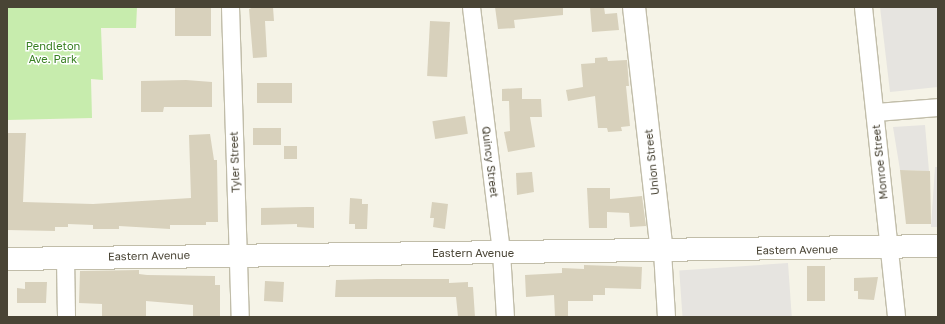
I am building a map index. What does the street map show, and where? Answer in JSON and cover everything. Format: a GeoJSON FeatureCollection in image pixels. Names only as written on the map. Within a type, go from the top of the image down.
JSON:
{"type":"FeatureCollection","features":[{"type":"Feature","properties":{"kind":"street","name":"Tyler Street"},"geometry":{"type":"LineString","coordinates":[[230,7],[240,317]]}},
{"type":"Feature","properties":{"kind":"street","name":"Quincy Street"},"geometry":{"type":"LineString","coordinates":[[471,7],[501,252],[505,317]]}},
{"type":"Feature","properties":{"kind":"street","name":"Union Street"},"geometry":{"type":"LineString","coordinates":[[634,7],[662,251],[666,317]]}},
{"type":"Feature","properties":{"kind":"street","name":"Monroe Street"},"geometry":{"type":"LineString","coordinates":[[862,7],[875,112],[896,317]]}},
{"type":"Feature","properties":{"kind":"street"},"geometry":{"type":"LineString","coordinates":[[875,112],[938,107]]}},
{"type":"Feature","properties":{"kind":"street","name":"Eastern Avenue"},"geometry":{"type":"LineString","coordinates":[[7,259],[501,252],[890,249],[938,246]]}},
{"type":"Feature","properties":{"kind":"street"},"geometry":{"type":"LineString","coordinates":[[65,258],[66,317]]}},
{"type":"Feature","properties":{"kind":"green space","name":"Pendleton Ave. Park"},"geometry":{"type":"Polygon","coordinates":[[[7,7],[137,7],[136,28],[101,28],[103,80],[91,79],[92,118],[7,120],[7,7]]]}},
{"type":"Feature","properties":{"kind":"shaded area"},"geometry":{"type":"Polygon","coordinates":[[[880,7],[938,7],[938,87],[890,92],[880,7]]]}},
{"type":"Feature","properties":{"kind":"shaded area"},"geometry":{"type":"Polygon","coordinates":[[[925,125],[929,171],[900,170],[893,127],[925,125]]]}},
{"type":"Feature","properties":{"kind":"shaded area"},"geometry":{"type":"Polygon","coordinates":[[[935,167],[938,167],[938,227],[931,227],[935,167]]]}},
{"type":"Feature","properties":{"kind":"shaded area"},"geometry":{"type":"Polygon","coordinates":[[[788,263],[792,317],[683,317],[679,271],[788,263]]]}},
{"type":"Feature","properties":{"kind":"building"},"geometry":{"type":"Polygon","coordinates":[[[175,7],[211,7],[211,36],[175,36],[175,7]]]}},
{"type":"Feature","properties":{"kind":"building"},"geometry":{"type":"Polygon","coordinates":[[[254,7],[273,7],[274,21],[265,21],[267,57],[253,58],[249,9],[254,7]]]}},
{"type":"Feature","properties":{"kind":"building"},"geometry":{"type":"Polygon","coordinates":[[[495,7],[563,7],[563,15],[514,20],[515,28],[498,29],[495,7]]]}},
{"type":"Feature","properties":{"kind":"building"},"geometry":{"type":"Polygon","coordinates":[[[590,7],[604,7],[605,14],[617,13],[619,30],[592,32],[590,7]]]}},
{"type":"Feature","properties":{"kind":"building"},"geometry":{"type":"Polygon","coordinates":[[[430,21],[450,22],[447,77],[427,76],[430,21]]]}},
{"type":"Feature","properties":{"kind":"building"},"geometry":{"type":"Polygon","coordinates":[[[607,57],[608,61],[627,60],[629,86],[626,86],[630,126],[621,127],[622,131],[608,132],[607,128],[598,128],[595,96],[568,101],[566,90],[583,87],[581,64],[595,63],[595,58],[607,57]]]}},
{"type":"Feature","properties":{"kind":"building"},"geometry":{"type":"Polygon","coordinates":[[[186,80],[212,82],[212,107],[164,107],[163,112],[141,112],[141,81],[186,80]]]}},
{"type":"Feature","properties":{"kind":"building"},"geometry":{"type":"Polygon","coordinates":[[[257,83],[292,83],[292,103],[257,103],[257,83]]]}},
{"type":"Feature","properties":{"kind":"building"},"geometry":{"type":"Polygon","coordinates":[[[522,88],[522,99],[541,99],[542,117],[530,117],[535,147],[508,152],[504,132],[510,131],[509,101],[502,101],[502,89],[522,88]]]}},
{"type":"Feature","properties":{"kind":"building"},"geometry":{"type":"Polygon","coordinates":[[[465,116],[468,134],[435,139],[432,121],[465,116]]]}},
{"type":"Feature","properties":{"kind":"building"},"geometry":{"type":"Polygon","coordinates":[[[253,128],[281,128],[281,145],[253,145],[253,128]]]}},
{"type":"Feature","properties":{"kind":"building"},"geometry":{"type":"Polygon","coordinates":[[[7,133],[26,133],[23,202],[93,204],[191,198],[189,135],[210,134],[214,160],[217,160],[218,222],[206,222],[206,225],[170,225],[170,229],[119,226],[119,229],[93,229],[93,225],[68,224],[68,227],[55,227],[55,231],[7,230],[7,133]]]}},
{"type":"Feature","properties":{"kind":"building"},"geometry":{"type":"Polygon","coordinates":[[[284,146],[297,146],[297,159],[284,159],[284,146]]]}},
{"type":"Feature","properties":{"kind":"building"},"geometry":{"type":"Polygon","coordinates":[[[900,170],[930,171],[931,224],[906,224],[900,170]]]}},
{"type":"Feature","properties":{"kind":"building"},"geometry":{"type":"Polygon","coordinates":[[[532,172],[534,192],[517,195],[516,173],[532,172]]]}},
{"type":"Feature","properties":{"kind":"building"},"geometry":{"type":"Polygon","coordinates":[[[587,188],[610,188],[610,199],[642,196],[646,226],[630,227],[629,213],[607,212],[607,228],[589,228],[587,188]]]}},
{"type":"Feature","properties":{"kind":"building"},"geometry":{"type":"Polygon","coordinates":[[[350,198],[362,199],[362,204],[368,204],[367,229],[355,229],[355,224],[349,224],[350,198]]]}},
{"type":"Feature","properties":{"kind":"building"},"geometry":{"type":"Polygon","coordinates":[[[432,202],[448,204],[445,229],[433,227],[434,218],[430,218],[432,202]]]}},
{"type":"Feature","properties":{"kind":"building"},"geometry":{"type":"Polygon","coordinates":[[[314,207],[314,228],[297,227],[297,224],[261,225],[261,208],[314,207]]]}},
{"type":"Feature","properties":{"kind":"building"},"geometry":{"type":"Polygon","coordinates":[[[584,265],[642,267],[641,289],[605,288],[605,295],[593,295],[593,301],[568,301],[568,317],[555,317],[554,295],[526,297],[525,275],[562,273],[562,268],[584,269],[584,265]]]}},
{"type":"Feature","properties":{"kind":"building"},"geometry":{"type":"Polygon","coordinates":[[[807,266],[825,266],[825,301],[807,301],[807,266]]]}},
{"type":"Feature","properties":{"kind":"building"},"geometry":{"type":"Polygon","coordinates":[[[139,270],[139,274],[147,275],[215,276],[215,285],[220,285],[220,317],[193,317],[193,305],[146,301],[146,317],[102,317],[102,304],[79,303],[80,271],[139,270]]]}},
{"type":"Feature","properties":{"kind":"building"},"geometry":{"type":"Polygon","coordinates":[[[878,277],[874,300],[858,299],[858,291],[854,291],[854,278],[878,277]]]}},
{"type":"Feature","properties":{"kind":"building"},"geometry":{"type":"Polygon","coordinates":[[[449,279],[449,283],[468,282],[468,287],[473,287],[475,317],[458,317],[456,297],[335,297],[336,280],[449,279]]]}},
{"type":"Feature","properties":{"kind":"building"},"geometry":{"type":"Polygon","coordinates":[[[265,281],[284,282],[283,302],[264,301],[265,281]]]}},
{"type":"Feature","properties":{"kind":"building"},"geometry":{"type":"Polygon","coordinates":[[[25,282],[47,282],[46,303],[17,303],[17,288],[25,289],[25,282]]]}}]}
